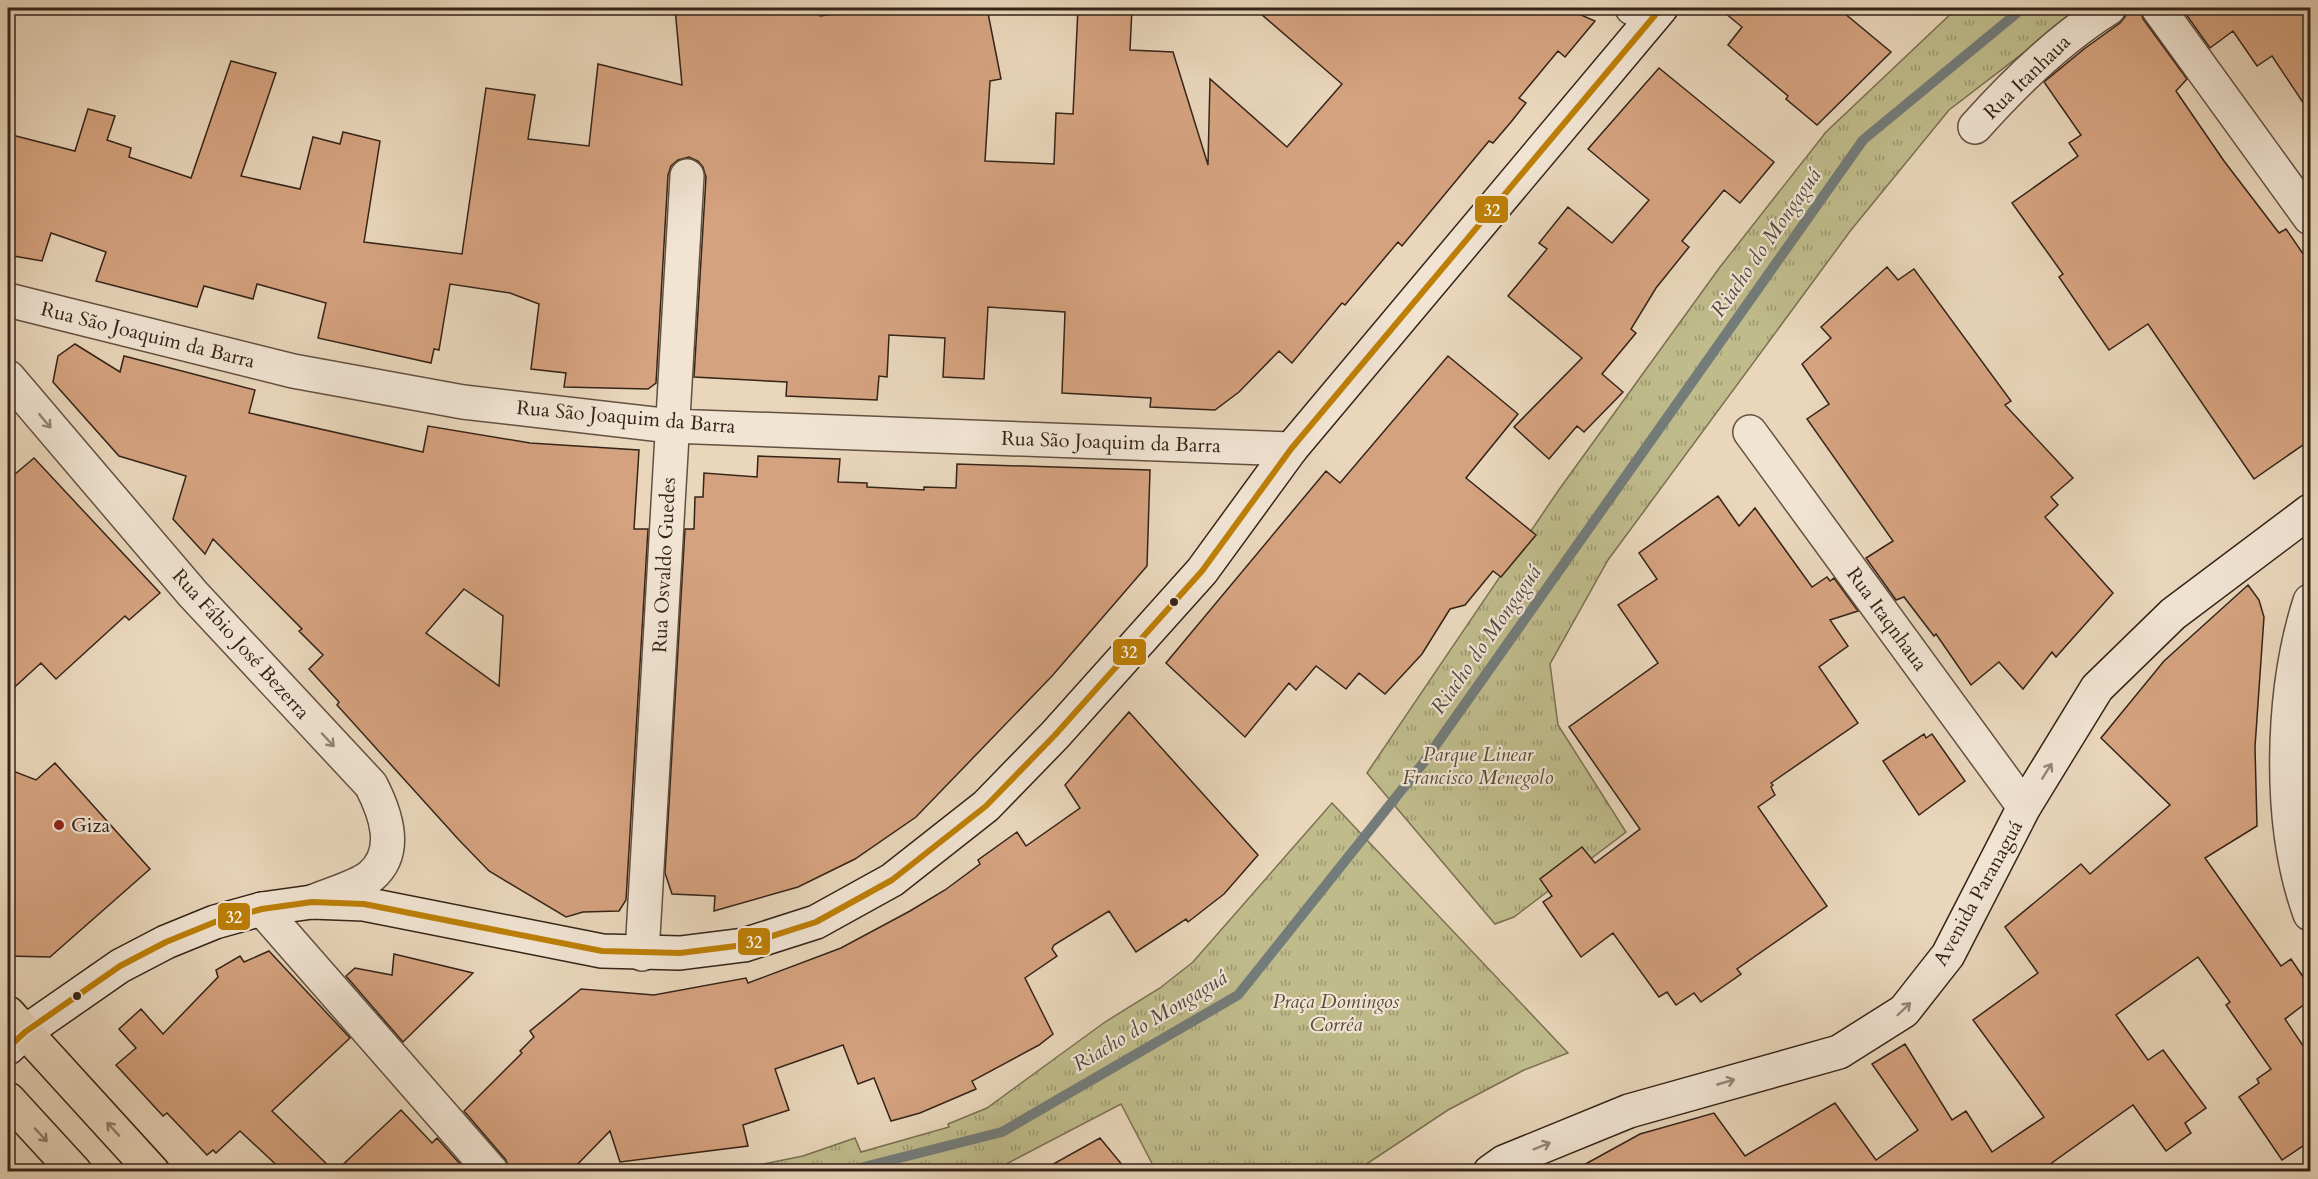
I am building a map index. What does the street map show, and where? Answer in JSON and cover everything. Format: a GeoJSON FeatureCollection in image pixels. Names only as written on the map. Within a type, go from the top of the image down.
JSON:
{"type":"FeatureCollection","features":[{"type":"Feature","properties":{"kind":"main road"},"geometry":{"type":"LineString","coordinates":[[13,1031],[153,1172]]}},
{"type":"Feature","properties":{"kind":"main road"},"geometry":{"type":"LineString","coordinates":[[8,1100],[74,1171]]}},
{"type":"Feature","properties":{"kind":"street","name":"Rua Itanhaua"},"geometry":{"type":"LineString","coordinates":[[1975,127],[2018,79],[2083,24],[2109,8]]}},
{"type":"Feature","properties":{"kind":"street"},"geometry":{"type":"LineString","coordinates":[[2158,8],[2310,218]]}},
{"type":"Feature","properties":{"kind":"street"},"geometry":{"type":"LineString","coordinates":[[13,1031],[120,966],[166,942],[215,922],[262,909],[312,902],[364,904],[602,951],[642,954],[744,945],[816,922],[892,880],[986,806],[1055,735],[1202,571],[1292,449],[1649,11]]}},
{"type":"Feature","properties":{"kind":"street","name":"Rua Osvaldo Guedes"},"geometry":{"type":"LineString","coordinates":[[642,954],[687,176]]}},
{"type":"Feature","properties":{"kind":"street","name":"Rua São Joaquim da Barra"},"geometry":{"type":"LineString","coordinates":[[8,300],[293,371],[463,402],[671,426],[1292,449]]}},
{"type":"Feature","properties":{"kind":"street","name":"Rua Fábio José Bezerra"},"geometry":{"type":"LineString","coordinates":[[8,377],[193,594],[371,785],[383,810],[389,833],[384,858],[372,876],[312,902]]}},
{"type":"Feature","properties":{"kind":"street","name":"Rua Itaqnhaua"},"geometry":{"type":"LineString","coordinates":[[1750,432],[2024,807]]}},
{"type":"Feature","properties":{"kind":"street","name":"Avenida Paranaguá"},"geometry":{"type":"LineString","coordinates":[[1498,1168],[1629,1111],[1839,1052],[1904,1011],[1948,955],[2024,807],[2097,688],[2173,614],[2310,511]]}},
{"type":"Feature","properties":{"kind":"street"},"geometry":{"type":"LineString","coordinates":[[2310,601],[2289,709],[2287,802],[2310,914]]}},
{"type":"Feature","properties":{"kind":"street"},"geometry":{"type":"LineString","coordinates":[[262,909],[492,1172]]}},
{"type":"Feature","properties":{"kind":"green space","name":"Parque Linear Francisco Menegolo"},"geometry":{"type":"Polygon","coordinates":[[[1957,8],[2082,8],[1949,110],[1851,230],[1608,560],[1550,664],[1558,725],[1626,832],[1514,917],[1495,924],[1367,773],[1558,491],[1720,267],[1826,132],[1957,8]]]}},
{"type":"Feature","properties":{"kind":"green space","name":"Praça Domingos Corrêa"},"geometry":{"type":"Polygon","coordinates":[[[1332,803],[1568,1053],[1524,1070],[1448,1110],[1356,1171],[1156,1171],[1121,1104],[993,1171],[729,1171],[803,1156],[855,1138],[861,1152],[949,1127],[948,1124],[987,1108],[1105,1022],[1160,988],[1193,962],[1332,803]]]}},
{"type":"Feature","properties":{"kind":"building"},"geometry":{"type":"Polygon","coordinates":[[[675,8],[819,8],[820,16],[883,8],[987,8],[1001,79],[990,81],[985,161],[1054,164],[1056,113],[1073,114],[1078,8],[1132,8],[1130,50],[1173,52],[1208,165],[1210,79],[1287,147],[1342,84],[1254,8],[1565,8],[1595,21],[1565,57],[1558,51],[1519,98],[1526,103],[1511,122],[1493,143],[1489,141],[1402,246],[1398,242],[1345,305],[1342,303],[1292,363],[1279,351],[1239,392],[1215,410],[1150,407],[1151,398],[1062,393],[1065,312],[988,307],[984,379],[943,377],[945,338],[889,335],[887,377],[879,376],[877,400],[786,396],[787,382],[694,377],[706,177],[698,161],[689,157],[678,160],[671,166],[668,175],[656,383],[648,389],[564,387],[566,373],[531,369],[539,304],[510,293],[450,284],[439,350],[434,349],[431,363],[318,338],[326,303],[257,284],[253,299],[204,286],[197,307],[96,281],[106,252],[51,233],[42,261],[8,255],[8,134],[75,151],[88,109],[115,116],[107,140],[131,148],[129,157],[191,178],[231,61],[276,73],[241,176],[300,189],[313,137],[340,144],[343,132],[380,141],[364,242],[462,254],[486,88],[535,95],[528,139],[589,146],[598,64],[682,85],[675,8]]]}},
{"type":"Feature","properties":{"kind":"building"},"geometry":{"type":"Polygon","coordinates":[[[1719,8],[1838,8],[1891,52],[1817,125],[1786,99],[1788,96],[1728,45],[1742,27],[1719,8]]]}},
{"type":"Feature","properties":{"kind":"building"},"geometry":{"type":"Polygon","coordinates":[[[2128,8],[2140,8],[2143,19],[2187,79],[2176,91],[2224,161],[2279,233],[2286,229],[2310,264],[2310,440],[2254,479],[2148,324],[2109,350],[2059,277],[2063,274],[2012,203],[2078,156],[2069,143],[2081,135],[2044,82],[2120,23],[2128,8]]]}},
{"type":"Feature","properties":{"kind":"building"},"geometry":{"type":"Polygon","coordinates":[[[2186,8],[2310,8],[2310,113],[2272,56],[2257,66],[2233,31],[2210,48],[2183,10],[2186,8]]]}},
{"type":"Feature","properties":{"kind":"building"},"geometry":{"type":"Polygon","coordinates":[[[1659,68],[1774,162],[1740,203],[1724,190],[1682,241],[1689,247],[1656,288],[1631,329],[1636,333],[1602,374],[1623,392],[1584,432],[1577,426],[1549,459],[1514,427],[1582,358],[1508,296],[1547,249],[1539,243],[1568,207],[1612,243],[1649,200],[1588,149],[1659,68]]]}},
{"type":"Feature","properties":{"kind":"building"},"geometry":{"type":"Polygon","coordinates":[[[1887,267],[1898,280],[1914,269],[2011,401],[2005,405],[2073,478],[2051,497],[2058,505],[2045,517],[2113,593],[2056,657],[2052,652],[2023,689],[1999,662],[1971,685],[1936,634],[1934,636],[1904,597],[1896,600],[1866,558],[1893,541],[1807,419],[1829,404],[1802,364],[1831,338],[1821,327],[1887,267]]]}},
{"type":"Feature","properties":{"kind":"building"},"geometry":{"type":"Polygon","coordinates":[[[75,344],[120,372],[124,356],[255,390],[249,413],[423,452],[428,426],[530,443],[639,450],[634,529],[648,529],[626,900],[619,911],[583,912],[566,917],[489,871],[337,705],[339,702],[309,669],[323,655],[299,631],[302,629],[213,539],[205,554],[173,519],[186,476],[119,456],[53,382],[58,356],[75,344]],[[464,589],[426,633],[499,686],[503,616],[464,589]]]}},
{"type":"Feature","properties":{"kind":"building"},"geometry":{"type":"Polygon","coordinates":[[[1448,356],[1518,414],[1466,478],[1536,535],[1501,577],[1493,571],[1465,605],[1450,609],[1422,654],[1385,694],[1359,673],[1346,689],[1316,666],[1296,690],[1289,683],[1245,737],[1166,663],[1326,471],[1340,483],[1448,356]]]}},
{"type":"Feature","properties":{"kind":"building"},"geometry":{"type":"Polygon","coordinates":[[[758,456],[840,459],[838,482],[867,483],[867,487],[924,490],[924,487],[956,488],[957,464],[1150,470],[1147,566],[1052,676],[916,817],[855,859],[798,887],[714,911],[715,896],[672,894],[665,873],[685,529],[694,529],[695,497],[703,497],[704,473],[757,477],[758,456]]]}},
{"type":"Feature","properties":{"kind":"building"},"geometry":{"type":"Polygon","coordinates":[[[34,458],[160,593],[129,620],[125,616],[56,679],[41,663],[8,693],[8,480],[34,458]]]}},
{"type":"Feature","properties":{"kind":"building"},"geometry":{"type":"Polygon","coordinates":[[[1718,496],[1739,526],[1755,508],[1812,587],[1827,577],[1830,581],[1834,578],[1858,611],[1830,620],[1848,646],[1819,667],[1858,723],[1771,783],[1775,795],[1758,807],[1827,906],[1737,969],[1741,974],[1701,1002],[1694,993],[1676,1005],[1667,992],[1659,997],[1613,933],[1581,957],[1543,902],[1552,896],[1540,879],[1582,847],[1595,863],[1640,829],[1569,727],[1658,663],[1618,605],[1657,579],[1639,553],[1718,496]]]}},
{"type":"Feature","properties":{"kind":"building"},"geometry":{"type":"Polygon","coordinates":[[[2248,585],[2259,600],[2264,617],[2255,747],[2257,826],[2205,858],[2281,966],[2291,959],[2310,987],[2310,1000],[2285,1019],[2310,1056],[2310,1141],[2282,1160],[2239,1097],[2259,1083],[2257,1079],[2271,1069],[2226,1005],[2230,1002],[2198,957],[2116,1015],[2148,1060],[2163,1050],[2206,1108],[2185,1123],[2191,1133],[2166,1151],[2133,1105],[2039,1172],[1571,1172],[1640,1134],[1714,1113],[1745,1156],[1835,1103],[1876,1160],[1918,1130],[1872,1064],[1905,1044],[1952,1120],[1966,1111],[1992,1152],[2044,1117],[1973,1020],[2038,973],[2005,927],[2081,864],[2090,874],[2170,805],[2101,738],[2164,661],[2248,585]]]}},
{"type":"Feature","properties":{"kind":"building"},"geometry":{"type":"Polygon","coordinates":[[[1129,712],[1258,855],[1224,894],[1188,922],[1186,919],[1136,952],[1109,911],[1054,945],[1052,949],[1057,956],[1025,978],[1053,1034],[1039,1045],[972,1081],[976,1089],[920,1113],[891,1121],[874,1078],[858,1084],[843,1045],[775,1069],[789,1110],[743,1125],[748,1146],[620,1162],[610,1131],[570,1172],[510,1172],[506,1160],[464,1111],[522,1053],[520,1051],[534,1037],[530,1031],[581,989],[654,995],[746,978],[748,983],[841,948],[910,911],[945,890],[980,864],[978,860],[1017,832],[1026,846],[1080,808],[1065,785],[1129,712]]]}},
{"type":"Feature","properties":{"kind":"building"},"geometry":{"type":"Polygon","coordinates":[[[1924,734],[1926,738],[1932,734],[1965,781],[1919,815],[1883,761],[1924,734]]]}},
{"type":"Feature","properties":{"kind":"building","name":"Giza"},"geometry":{"type":"Polygon","coordinates":[[[55,763],[150,869],[50,957],[8,956],[8,769],[36,780],[55,763]]]}},
{"type":"Feature","properties":{"kind":"building"},"geometry":{"type":"Polygon","coordinates":[[[269,951],[350,1038],[272,1111],[335,1172],[284,1172],[240,1131],[216,1153],[213,1150],[207,1155],[167,1113],[163,1116],[116,1065],[136,1048],[119,1029],[141,1009],[163,1034],[218,977],[216,970],[240,956],[244,962],[269,951]]]}},
{"type":"Feature","properties":{"kind":"building"},"geometry":{"type":"Polygon","coordinates":[[[394,954],[473,973],[403,1042],[346,976],[355,968],[392,975],[394,954]]]}},
{"type":"Feature","properties":{"kind":"building"},"geometry":{"type":"Polygon","coordinates":[[[401,1110],[432,1143],[437,1138],[467,1172],[335,1172],[401,1110]]]}},
{"type":"Feature","properties":{"kind":"building"},"geometry":{"type":"Polygon","coordinates":[[[1100,1138],[1128,1172],[1039,1172],[1100,1138]]]}},
{"type":"Feature","properties":{"kind":"waterway","name":"Riacho do Mongaguá"},"geometry":{"type":"LineString","coordinates":[[844,1172],[1002,1132],[1238,995],[1424,762],[1863,140],[2023,8]]}},
{"type":"Feature","properties":{"kind":"transit line","name":"32"},"geometry":{"type":"LineString","coordinates":[[8,1048],[25,1032],[120,966],[166,942],[215,922],[262,909],[312,902],[364,904],[602,951],[680,953],[744,945],[816,922],[892,880],[986,806],[1055,735],[1202,571],[1291,449],[1661,8]]}},
{"type":"Feature","properties":{"kind":"place","name":"Giza"},"geometry":{"type":"Point","coordinates":[59,825]}}]}
